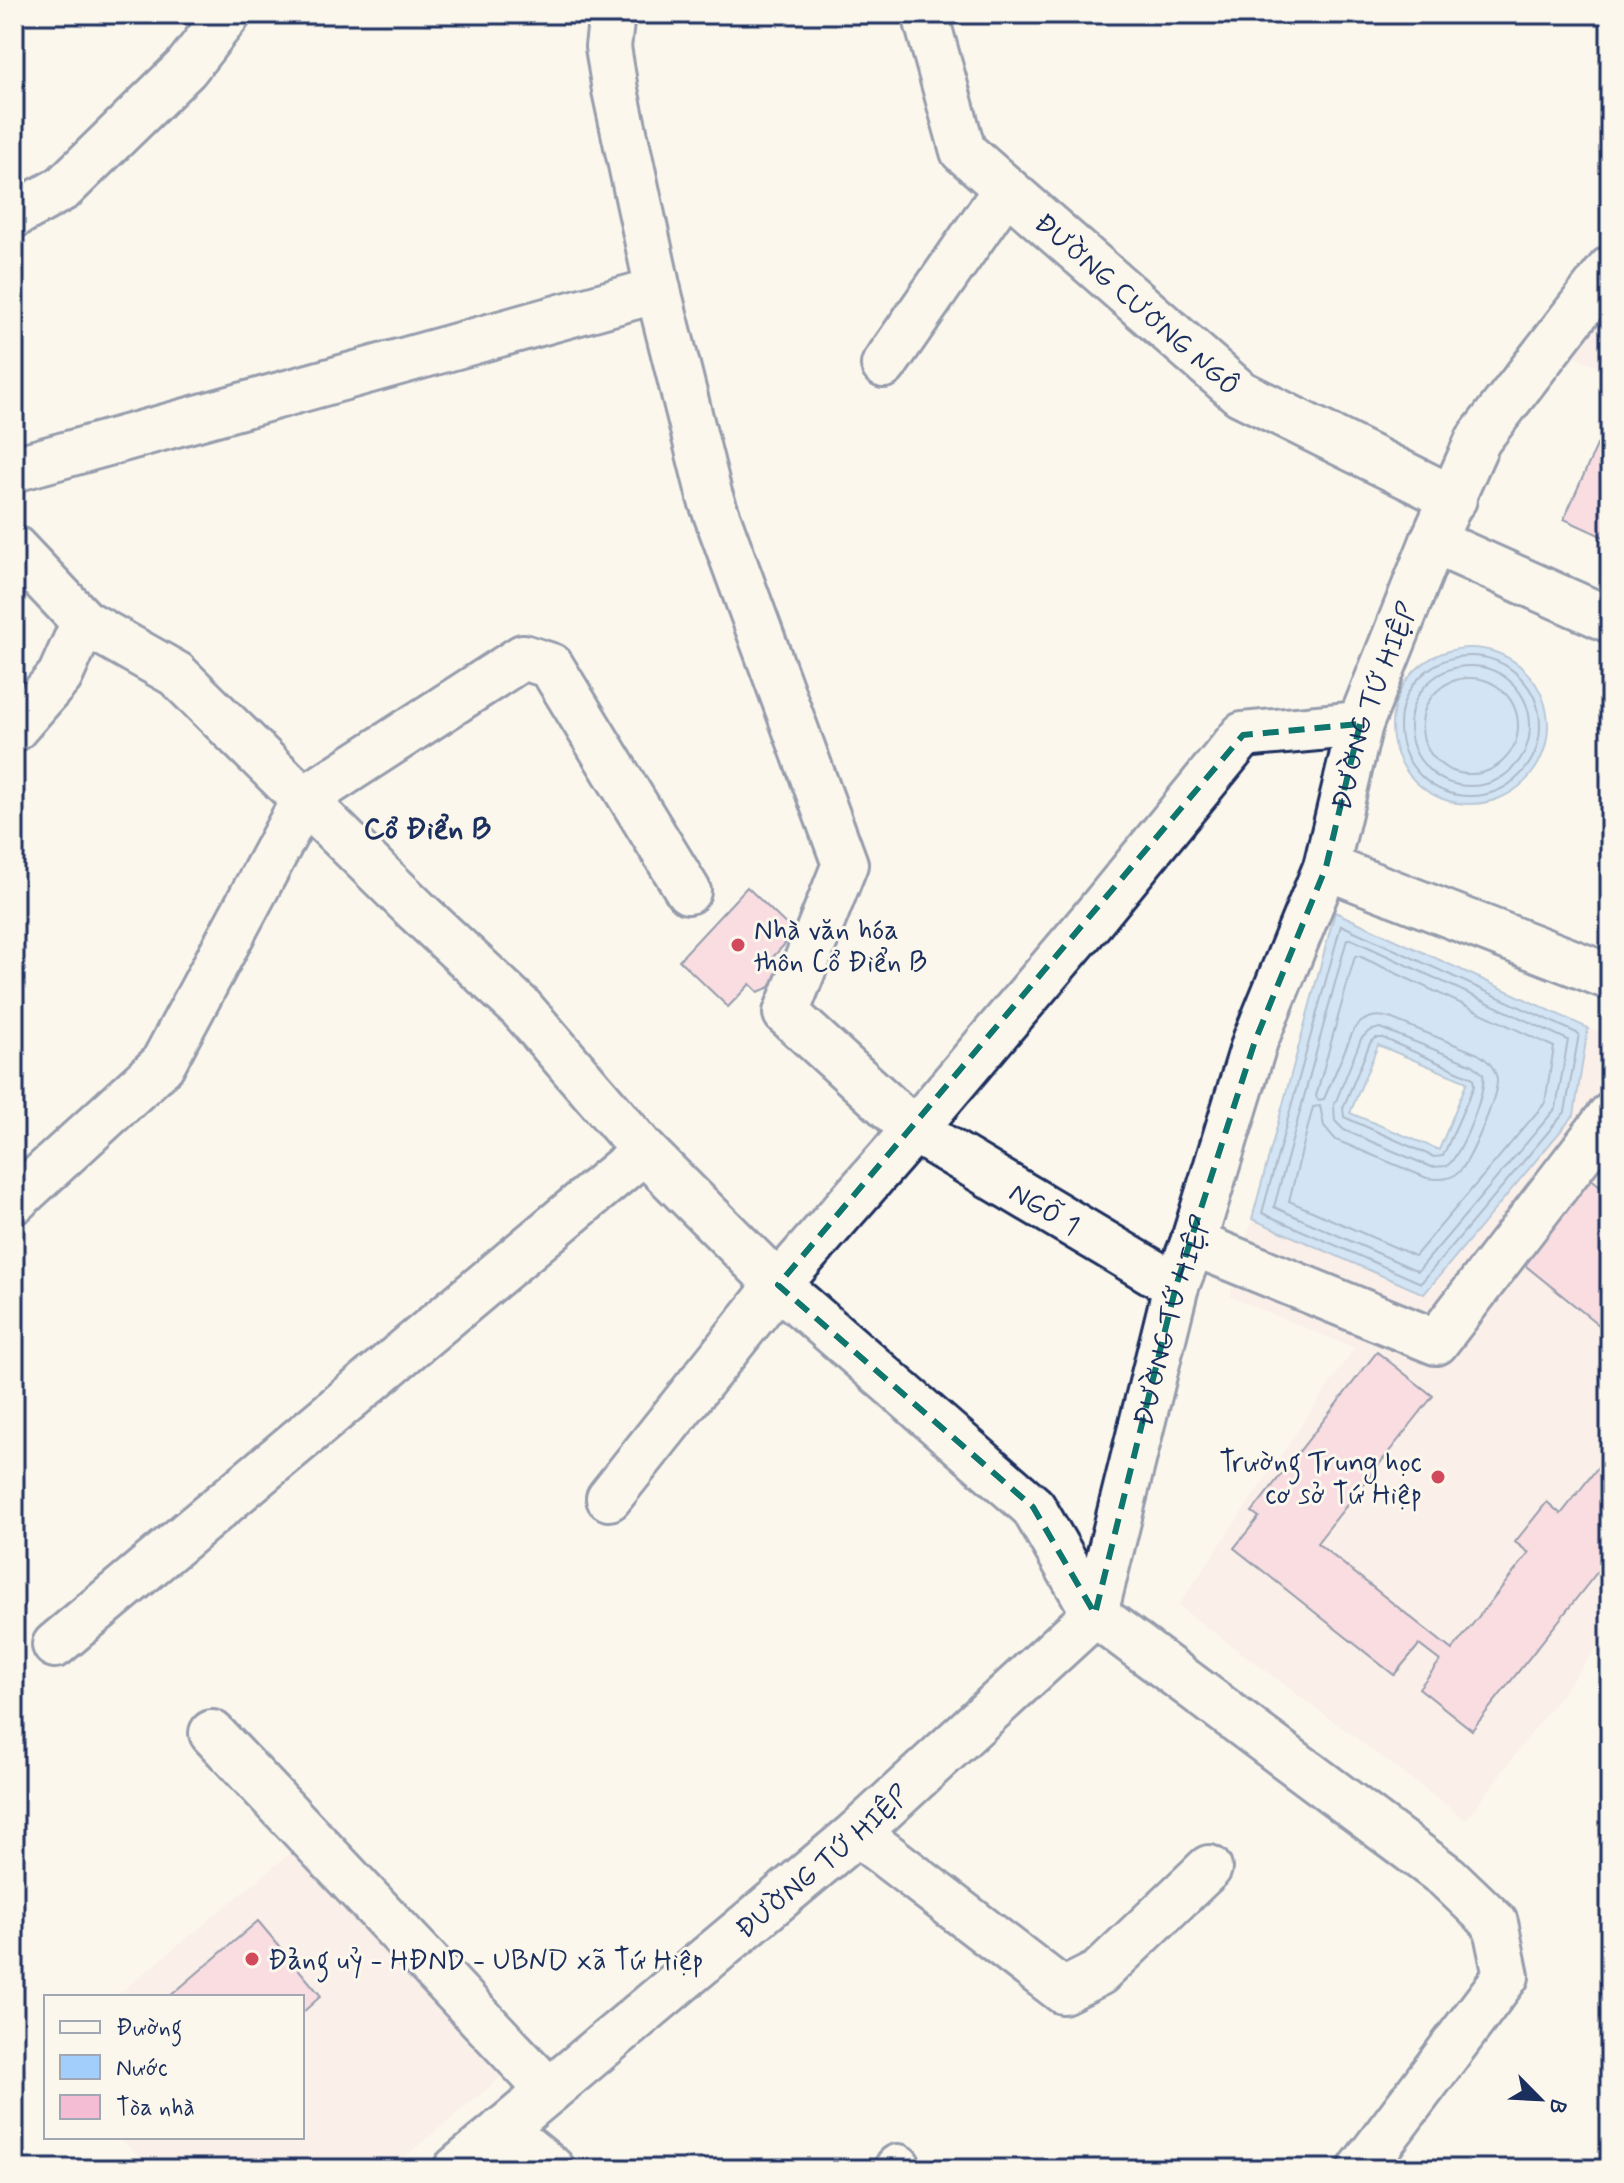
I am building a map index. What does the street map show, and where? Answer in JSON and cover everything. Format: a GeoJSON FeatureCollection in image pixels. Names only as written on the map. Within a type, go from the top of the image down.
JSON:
{"type":"FeatureCollection","features":[{"type":"Feature","properties":{"kind":"street"},"geometry":{"type":"LineString","coordinates":[[14,215],[63,188],[186,68],[228,14]]}},
{"type":"Feature","properties":{"kind":"street"},"geometry":{"type":"LineString","coordinates":[[14,469],[658,290],[608,47],[612,14]]}},
{"type":"Feature","properties":{"kind":"street","name":"ĐƯỜNG CƯƠNG NGÔ"},"geometry":{"type":"LineString","coordinates":[[925,14],[963,151],[1240,393],[1454,499]]}},
{"type":"Feature","properties":{"kind":"street"},"geometry":{"type":"LineString","coordinates":[[884,365],[1006,189]]}},
{"type":"Feature","properties":{"kind":"street","name":"ĐƯỜNG TỨ HIỆP"},"geometry":{"type":"LineString","coordinates":[[456,2169],[857,1833],[1095,1614],[1176,1286],[1193,1243],[1255,1041],[1326,867],[1360,724],[1433,541],[1478,440],[1610,269]]}},
{"type":"Feature","properties":{"kind":"street","name":"NGÕ 1"},"geometry":{"type":"LineString","coordinates":[[658,290],[710,497],[845,864],[786,1013],[914,1130],[1176,1286]]}},
{"type":"Feature","properties":{"kind":"street"},"geometry":{"type":"LineString","coordinates":[[1433,541],[1610,620]]}},
{"type":"Feature","properties":{"kind":"street"},"geometry":{"type":"LineString","coordinates":[[14,548],[84,622],[176,674],[521,1008],[644,1151],[778,1285],[1033,1507],[1095,1614],[1447,1877],[1495,1923],[1506,1976],[1361,2169]]}},
{"type":"Feature","properties":{"kind":"street"},"geometry":{"type":"LineString","coordinates":[[14,729],[60,676],[84,622]]}},
{"type":"Feature","properties":{"kind":"street"},"geometry":{"type":"LineString","coordinates":[[14,1201],[162,1065],[304,799],[523,657],[551,666],[688,891]]}},
{"type":"Feature","properties":{"kind":"street"},"geometry":{"type":"LineString","coordinates":[[609,1498],[778,1285],[1092,920],[1243,735],[1360,724]]}},
{"type":"Feature","properties":{"kind":"street"},"geometry":{"type":"LineString","coordinates":[[1326,867],[1610,977]]}},
{"type":"Feature","properties":{"kind":"street"},"geometry":{"type":"LineString","coordinates":[[1193,1243],[1436,1342],[1610,1116]]}},
{"type":"Feature","properties":{"kind":"street"},"geometry":{"type":"LineString","coordinates":[[55,1645],[644,1151]]}},
{"type":"Feature","properties":{"kind":"street"},"geometry":{"type":"LineString","coordinates":[[212,1733],[549,2091]]}},
{"type":"Feature","properties":{"kind":"street"},"geometry":{"type":"LineString","coordinates":[[857,1833],[1063,1991],[1099,1973],[1209,1868]]}},
{"type":"Feature","properties":{"kind":"street"},"geometry":{"type":"LineString","coordinates":[[503,2129],[552,2169]]}},
{"type":"Feature","properties":{"kind":"highlighted area"},"geometry":{"type":"Polygon","coordinates":[[[1360,724],[1326,867],[1255,1041],[1176,1286],[1095,1614],[1033,1507],[778,1285],[1243,735],[1360,724]]]}},
{"type":"Feature","properties":{"kind":"shaded area"},"geometry":{"type":"Polygon","coordinates":[[[1610,302],[1610,372],[1568,353],[1610,302]]]}},
{"type":"Feature","properties":{"kind":"shaded area","name":"Trường Trung học cơ sở Tứ Hiệp"},"geometry":{"type":"Polygon","coordinates":[[[1588,1028],[1610,1035],[1610,1630],[1466,1820],[1178,1606],[1354,1348],[1230,1297],[1252,1219],[1424,1294],[1573,1115],[1588,1028]]]}},
{"type":"Feature","properties":{"kind":"shaded area"},"geometry":{"type":"Polygon","coordinates":[[[300,1845],[510,2070],[390,2169],[154,2169],[119,2139],[304,2139],[304,1995],[117,1995],[300,1845]]]}},
{"type":"Feature","properties":{"kind":"water"},"geometry":{"type":"Polygon","coordinates":[[[1470,648],[1500,654],[1525,671],[1542,696],[1548,726],[1542,756],[1525,781],[1500,798],[1470,804],[1440,798],[1415,781],[1398,756],[1392,726],[1398,696],[1415,671],[1440,654],[1470,648]]]}},
{"type":"Feature","properties":{"kind":"water"},"geometry":{"type":"Polygon","coordinates":[[[1335,912],[1588,1028],[1574,1115],[1424,1294],[1252,1219],[1335,912]],[[1378,1045],[1350,1113],[1439,1150],[1467,1082],[1378,1045]]]}},
{"type":"Feature","properties":{"kind":"building"},"geometry":{"type":"Polygon","coordinates":[[[1610,416],[1610,540],[1564,519],[1610,416]]]}},
{"type":"Feature","properties":{"kind":"building","name":"Nhà văn hóa thôn Cổ Điển B"},"geometry":{"type":"Polygon","coordinates":[[[747,887],[795,933],[773,957],[784,968],[775,985],[758,992],[750,984],[728,1007],[679,960],[747,887]]]}},
{"type":"Feature","properties":{"kind":"building"},"geometry":{"type":"Polygon","coordinates":[[[1589,1177],[1610,1194],[1610,1334],[1521,1262],[1589,1177]]]}},
{"type":"Feature","properties":{"kind":"building"},"geometry":{"type":"Polygon","coordinates":[[[1377,1352],[1433,1396],[1317,1543],[1452,1650],[1529,1553],[1515,1542],[1547,1502],[1561,1514],[1610,1452],[1610,1556],[1472,1730],[1419,1688],[1440,1661],[1419,1645],[1394,1675],[1234,1548],[1259,1517],[1252,1512],[1377,1352]]]}},
{"type":"Feature","properties":{"kind":"building","name":"Đảng uỷ - HĐND - UBND xã Tứ Hiệp"},"geometry":{"type":"Polygon","coordinates":[[[258,1921],[321,1996],[304,2011],[304,1995],[171,1995],[258,1921]]]}},
{"type":"Feature","properties":{"kind":"place","name":"Nhà văn hóa thôn Cổ Điển B"},"geometry":{"type":"Point","coordinates":[738,945]}},
{"type":"Feature","properties":{"kind":"place","name":"Trường Trung học cơ sở Tứ Hiệp"},"geometry":{"type":"Point","coordinates":[1438,1477]}},
{"type":"Feature","properties":{"kind":"place","name":"Đảng uỷ - HĐND - UBND xã Tứ Hiệp"},"geometry":{"type":"Point","coordinates":[252,1959]}},
{"type":"Feature","properties":{"kind":"district","name":"Cổ Điển B"},"geometry":{"type":"Point","coordinates":[427,828]}}]}
